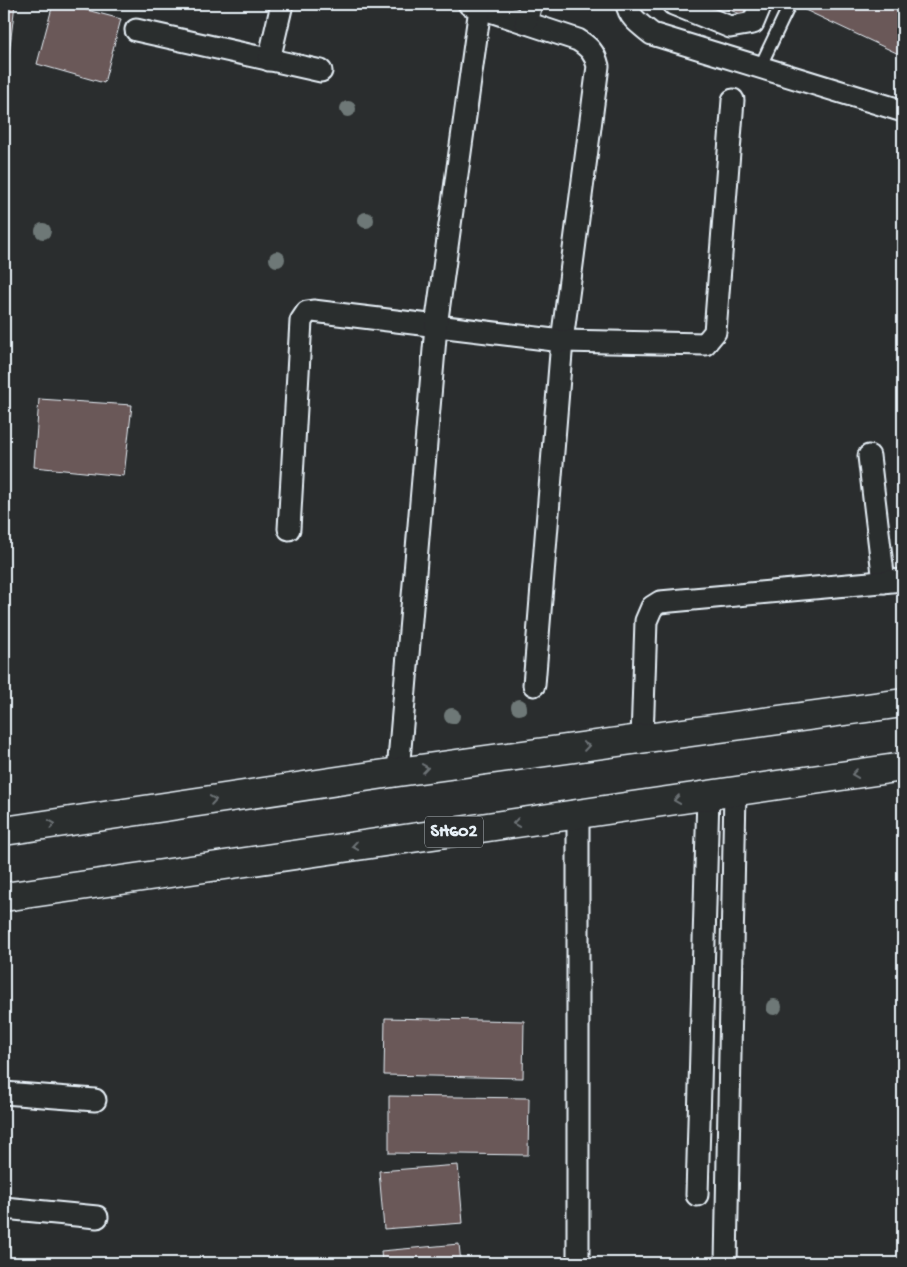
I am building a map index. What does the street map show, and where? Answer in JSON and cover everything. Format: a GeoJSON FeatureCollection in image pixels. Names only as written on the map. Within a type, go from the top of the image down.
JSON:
{"type":"FeatureCollection","features":[{"type":"Feature","properties":{"kind":"main road"},"geometry":{"type":"LineString","coordinates":[[4,832],[398,772],[903,702]]}},
{"type":"Feature","properties":{"kind":"main road","name":"SH602"},"geometry":{"type":"LineString","coordinates":[[4,896],[903,767]]}},
{"type":"Feature","properties":{"kind":"street"},"geometry":{"type":"LineString","coordinates":[[269,60],[282,4]]}},
{"type":"Feature","properties":{"kind":"street"},"geometry":{"type":"LineString","coordinates":[[627,4],[628,11],[636,22],[652,34],[903,111]]}},
{"type":"Feature","properties":{"kind":"street"},"geometry":{"type":"LineString","coordinates":[[672,4],[730,27],[753,23],[761,4]]}},
{"type":"Feature","properties":{"kind":"street"},"geometry":{"type":"LineString","coordinates":[[398,772],[436,326],[474,6],[529,13],[589,48],[596,57],[598,66],[562,341],[534,685]]}},
{"type":"Feature","properties":{"kind":"street"},"geometry":{"type":"LineString","coordinates":[[136,30],[321,71]]}},
{"type":"Feature","properties":{"kind":"street"},"geometry":{"type":"LineString","coordinates":[[289,529],[303,316],[313,310],[562,341],[705,344],[713,337],[733,100]]}},
{"type":"Feature","properties":{"kind":"street"},"geometry":{"type":"LineString","coordinates":[[642,738],[646,621],[652,607],[660,602],[893,581],[869,456]]}},
{"type":"Feature","properties":{"kind":"street"},"geometry":{"type":"LineString","coordinates":[[726,1263],[735,791]]}},
{"type":"Feature","properties":{"kind":"street"},"geometry":{"type":"LineString","coordinates":[[697,1195],[708,795]]}},
{"type":"Feature","properties":{"kind":"street"},"geometry":{"type":"LineString","coordinates":[[578,814],[578,1263]]}},
{"type":"Feature","properties":{"kind":"street"},"geometry":{"type":"LineString","coordinates":[[4,1093],[95,1100]]}},
{"type":"Feature","properties":{"kind":"street"},"geometry":{"type":"LineString","coordinates":[[4,1208],[97,1218]]}},
{"type":"Feature","properties":{"kind":"lane"},"geometry":{"type":"LineString","coordinates":[[760,67],[790,4]]}},
{"type":"Feature","properties":{"kind":"building"},"geometry":{"type":"Polygon","coordinates":[[[4,4],[15,4],[9,54],[4,53],[4,4]]]}},
{"type":"Feature","properties":{"kind":"building"},"geometry":{"type":"Polygon","coordinates":[[[53,4],[64,4],[121,19],[104,83],[37,64],[53,4]]]}},
{"type":"Feature","properties":{"kind":"building"},"geometry":{"type":"Polygon","coordinates":[[[714,4],[747,4],[743,15],[714,4]]]}},
{"type":"Feature","properties":{"kind":"building"},"geometry":{"type":"Polygon","coordinates":[[[805,4],[903,4],[903,56],[803,9],[805,4]]]}},
{"type":"Feature","properties":{"kind":"building"},"geometry":{"type":"Polygon","coordinates":[[[39,399],[132,405],[124,476],[34,467],[39,399]]]}},
{"type":"Feature","properties":{"kind":"building"},"geometry":{"type":"Polygon","coordinates":[[[385,1018],[524,1021],[523,1078],[384,1075],[385,1018]]]}},
{"type":"Feature","properties":{"kind":"building"},"geometry":{"type":"Polygon","coordinates":[[[389,1096],[529,1098],[528,1155],[389,1153],[389,1096]]]}},
{"type":"Feature","properties":{"kind":"building"},"geometry":{"type":"Polygon","coordinates":[[[458,1165],[463,1223],[384,1229],[379,1171],[458,1165]]]}},
{"type":"Feature","properties":{"kind":"building"},"geometry":{"type":"Polygon","coordinates":[[[459,1244],[461,1263],[382,1263],[381,1251],[459,1244]]]}}]}
